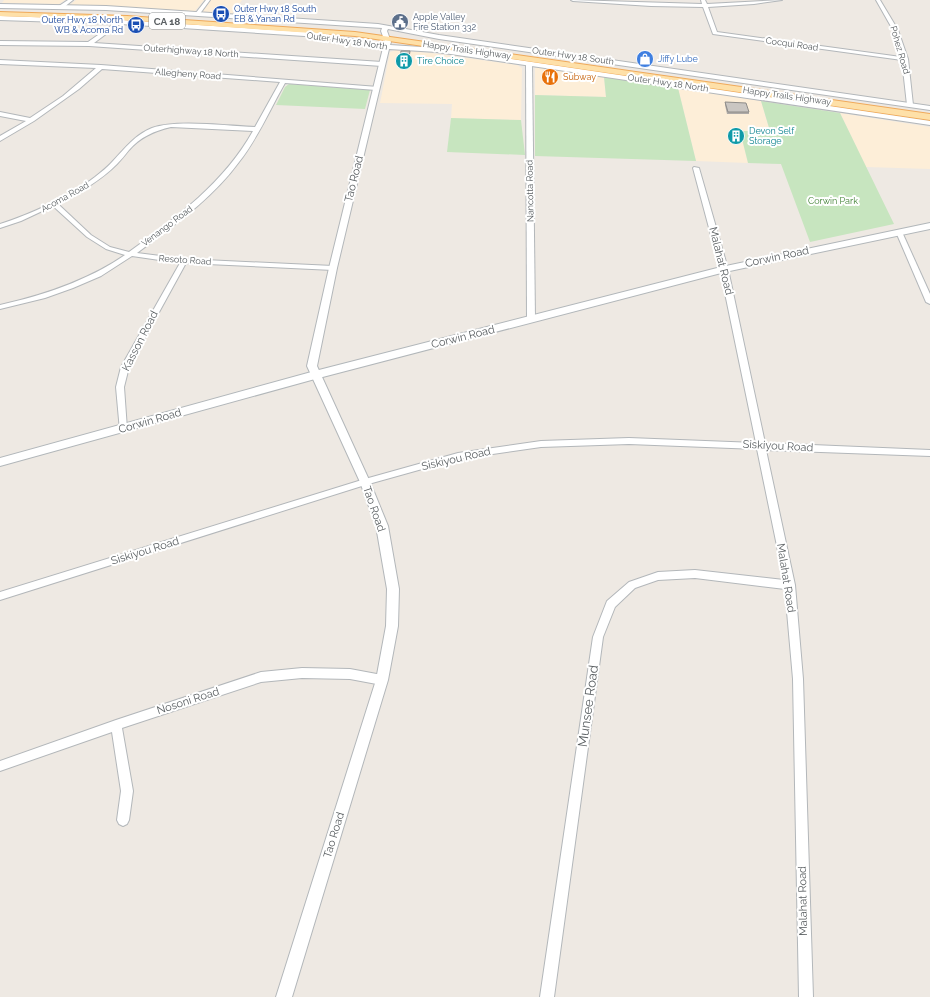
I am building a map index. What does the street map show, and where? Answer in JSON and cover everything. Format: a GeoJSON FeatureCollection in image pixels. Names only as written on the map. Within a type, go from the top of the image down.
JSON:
{"type":"FeatureCollection","features":[{"type":"Feature","properties":{"kind":"main road","name":"Happy Trails Highway"},"geometry":{"type":"LineString","coordinates":[[0,10],[130,14],[294,25],[930,113]]}},
{"type":"Feature","properties":{"kind":"main road","name":"Happy Trails Highway"},"geometry":{"type":"LineString","coordinates":[[0,14],[86,16],[386,37],[930,117]]}},
{"type":"Feature","properties":{"kind":"main road","name":"Corwin Road"},"geometry":{"type":"LineString","coordinates":[[0,462],[315,375],[724,269],[930,226]]}},
{"type":"Feature","properties":{"kind":"street"},"geometry":{"type":"LineString","coordinates":[[61,7],[71,0]]}},
{"type":"Feature","properties":{"kind":"street"},"geometry":{"type":"LineString","coordinates":[[197,14],[208,0]]}},
{"type":"Feature","properties":{"kind":"street"},"geometry":{"type":"LineString","coordinates":[[573,0],[634,4],[704,2],[749,4],[780,0]]}},
{"type":"Feature","properties":{"kind":"street","name":"Pohez Road"},"geometry":{"type":"LineString","coordinates":[[878,0],[892,22],[905,59],[909,82],[910,105]]}},
{"type":"Feature","properties":{"kind":"street","name":"Cocqui Road"},"geometry":{"type":"LineString","coordinates":[[704,2],[714,33],[905,59]]}},
{"type":"Feature","properties":{"kind":"street","name":"Outer Hwy 18 South"},"geometry":{"type":"LineString","coordinates":[[0,6],[61,7],[197,14],[386,37],[432,36],[930,108]]}},
{"type":"Feature","properties":{"kind":"street","name":"Outer Hwy 18 North"},"geometry":{"type":"LineString","coordinates":[[0,18],[120,22],[320,35],[386,37],[437,50],[930,123]]}},
{"type":"Feature","properties":{"kind":"street"},"geometry":{"type":"LineString","coordinates":[[89,44],[120,22]]}},
{"type":"Feature","properties":{"kind":"street","name":"Tao Road"},"geometry":{"type":"LineString","coordinates":[[284,997],[382,680],[392,626],[393,589],[382,526],[365,482],[313,370],[313,362],[332,268],[382,64],[386,37]]}},
{"type":"Feature","properties":{"kind":"street","name":"Outerhighway 18 North"},"geometry":{"type":"LineString","coordinates":[[0,43],[89,44],[382,64]]}},
{"type":"Feature","properties":{"kind":"street","name":"Allegheny Road"},"geometry":{"type":"LineString","coordinates":[[0,62],[101,67],[376,88]]}},
{"type":"Feature","properties":{"kind":"street","name":"Nancotta Road"},"geometry":{"type":"LineString","coordinates":[[529,64],[531,319]]}},
{"type":"Feature","properties":{"kind":"street"},"geometry":{"type":"LineString","coordinates":[[0,139],[32,120],[75,91],[101,67]]}},
{"type":"Feature","properties":{"kind":"street","name":"Venango Road"},"geometry":{"type":"LineString","coordinates":[[0,306],[47,295],[81,282],[110,267],[130,254],[198,203],[230,169],[244,150],[283,81]]}},
{"type":"Feature","properties":{"kind":"street"},"geometry":{"type":"LineString","coordinates":[[0,114],[32,120]]}},
{"type":"Feature","properties":{"kind":"street","name":"Acoma Road"},"geometry":{"type":"LineString","coordinates":[[0,226],[19,220],[55,204],[96,179],[115,163],[127,148],[139,137],[155,129],[171,125],[256,129]]}},
{"type":"Feature","properties":{"kind":"street","name":"Malahat Road"},"geometry":{"type":"LineString","coordinates":[[696,168],[724,269],[790,585],[798,679],[806,997]]}},
{"type":"Feature","properties":{"kind":"street","name":"Resoto Road"},"geometry":{"type":"LineString","coordinates":[[55,204],[89,236],[108,248],[130,254],[184,261],[332,268]]}},
{"type":"Feature","properties":{"kind":"street"},"geometry":{"type":"LineString","coordinates":[[899,232],[930,302]]}},
{"type":"Feature","properties":{"kind":"street","name":"Kasson Road"},"geometry":{"type":"LineString","coordinates":[[122,429],[120,387],[124,367],[184,261]]}},
{"type":"Feature","properties":{"kind":"street","name":"Siskiyou Road"},"geometry":{"type":"LineString","coordinates":[[0,596],[365,482],[458,456],[541,444],[629,441],[930,453]]}},
{"type":"Feature","properties":{"kind":"street","name":"Munsee Road"},"geometry":{"type":"LineString","coordinates":[[547,997],[598,638],[611,604],[632,585],[658,576],[695,574],[790,585]]}},
{"type":"Feature","properties":{"kind":"street","name":"Nosoni Road"},"geometry":{"type":"LineString","coordinates":[[0,766],[116,725],[261,677],[302,673],[350,674],[382,680]]}},
{"type":"Feature","properties":{"kind":"street"},"geometry":{"type":"LineString","coordinates":[[116,725],[127,792],[123,820]]}},
{"type":"Feature","properties":{"kind":"shaded area"},"geometry":{"type":"Polygon","coordinates":[[[4,0],[65,0],[59,4],[2,3],[4,0]]]}},
{"type":"Feature","properties":{"kind":"shaded area"},"geometry":{"type":"Polygon","coordinates":[[[76,0],[204,0],[195,11],[192,11],[70,5],[76,0]]]}},
{"type":"Feature","properties":{"kind":"shaded area"},"geometry":{"type":"Polygon","coordinates":[[[211,0],[242,0],[232,14],[202,12],[211,0]]]}},
{"type":"Feature","properties":{"kind":"shaded area"},"geometry":{"type":"Polygon","coordinates":[[[396,50],[430,53],[517,65],[522,68],[521,120],[451,118],[452,104],[380,103],[390,52],[396,50]]]}},
{"type":"Feature","properties":{"kind":"shaded area"},"geometry":{"type":"Polygon","coordinates":[[[537,67],[604,77],[606,97],[535,95],[535,68],[537,67]]]}},
{"type":"Feature","properties":{"kind":"shaded area"},"geometry":{"type":"Polygon","coordinates":[[[678,88],[761,101],[770,132],[740,131],[748,163],[696,161],[678,88]]]}},
{"type":"Feature","properties":{"kind":"shaded area"},"geometry":{"type":"Polygon","coordinates":[[[840,113],[930,127],[930,169],[866,167],[840,113]]]}},
{"type":"Feature","properties":{"kind":"green space"},"geometry":{"type":"Polygon","coordinates":[[[604,77],[678,88],[696,161],[535,156],[535,95],[606,97],[604,77]]]}},
{"type":"Feature","properties":{"kind":"green space"},"geometry":{"type":"Polygon","coordinates":[[[289,84],[370,90],[365,109],[276,105],[285,87],[289,84]]]}},
{"type":"Feature","properties":{"kind":"green space","name":"Corwin Park"},"geometry":{"type":"Polygon","coordinates":[[[761,101],[840,113],[894,224],[810,242],[781,164],[748,163],[740,131],[770,131],[761,101]]]}},
{"type":"Feature","properties":{"kind":"green space"},"geometry":{"type":"Polygon","coordinates":[[[451,118],[521,120],[525,155],[447,152],[451,118]]]}},
{"type":"Feature","properties":{"kind":"building","name":"Tire Choice"},"geometry":{"type":"Polygon","coordinates":[[[401,51],[410,51],[408,64],[399,64],[401,51]]]}},
{"type":"Feature","properties":{"kind":"building"},"geometry":{"type":"Polygon","coordinates":[[[725,102],[746,103],[749,112],[728,112],[725,102]]]}},
{"type":"Feature","properties":{"kind":"place","name":"Outer Hwy 18 South EB & Yanan Rd"},"geometry":{"type":"Point","coordinates":[221,14]}},
{"type":"Feature","properties":{"kind":"place","name":"Apple Valley Fire Station 332"},"geometry":{"type":"Point","coordinates":[400,22]}},
{"type":"Feature","properties":{"kind":"place","name":"Outer Hwy 18 North WB & Acoma Rd"},"geometry":{"type":"Point","coordinates":[136,25]}},
{"type":"Feature","properties":{"kind":"place","name":"Jiffy Lube"},"geometry":{"type":"Point","coordinates":[645,59]}},
{"type":"Feature","properties":{"kind":"place","name":"Tire Choice"},"geometry":{"type":"Point","coordinates":[404,61]}},
{"type":"Feature","properties":{"kind":"place","name":"Subway"},"geometry":{"type":"Point","coordinates":[550,77]}},
{"type":"Feature","properties":{"kind":"place","name":"Devon Self Storage"},"geometry":{"type":"Point","coordinates":[736,136]}}]}
